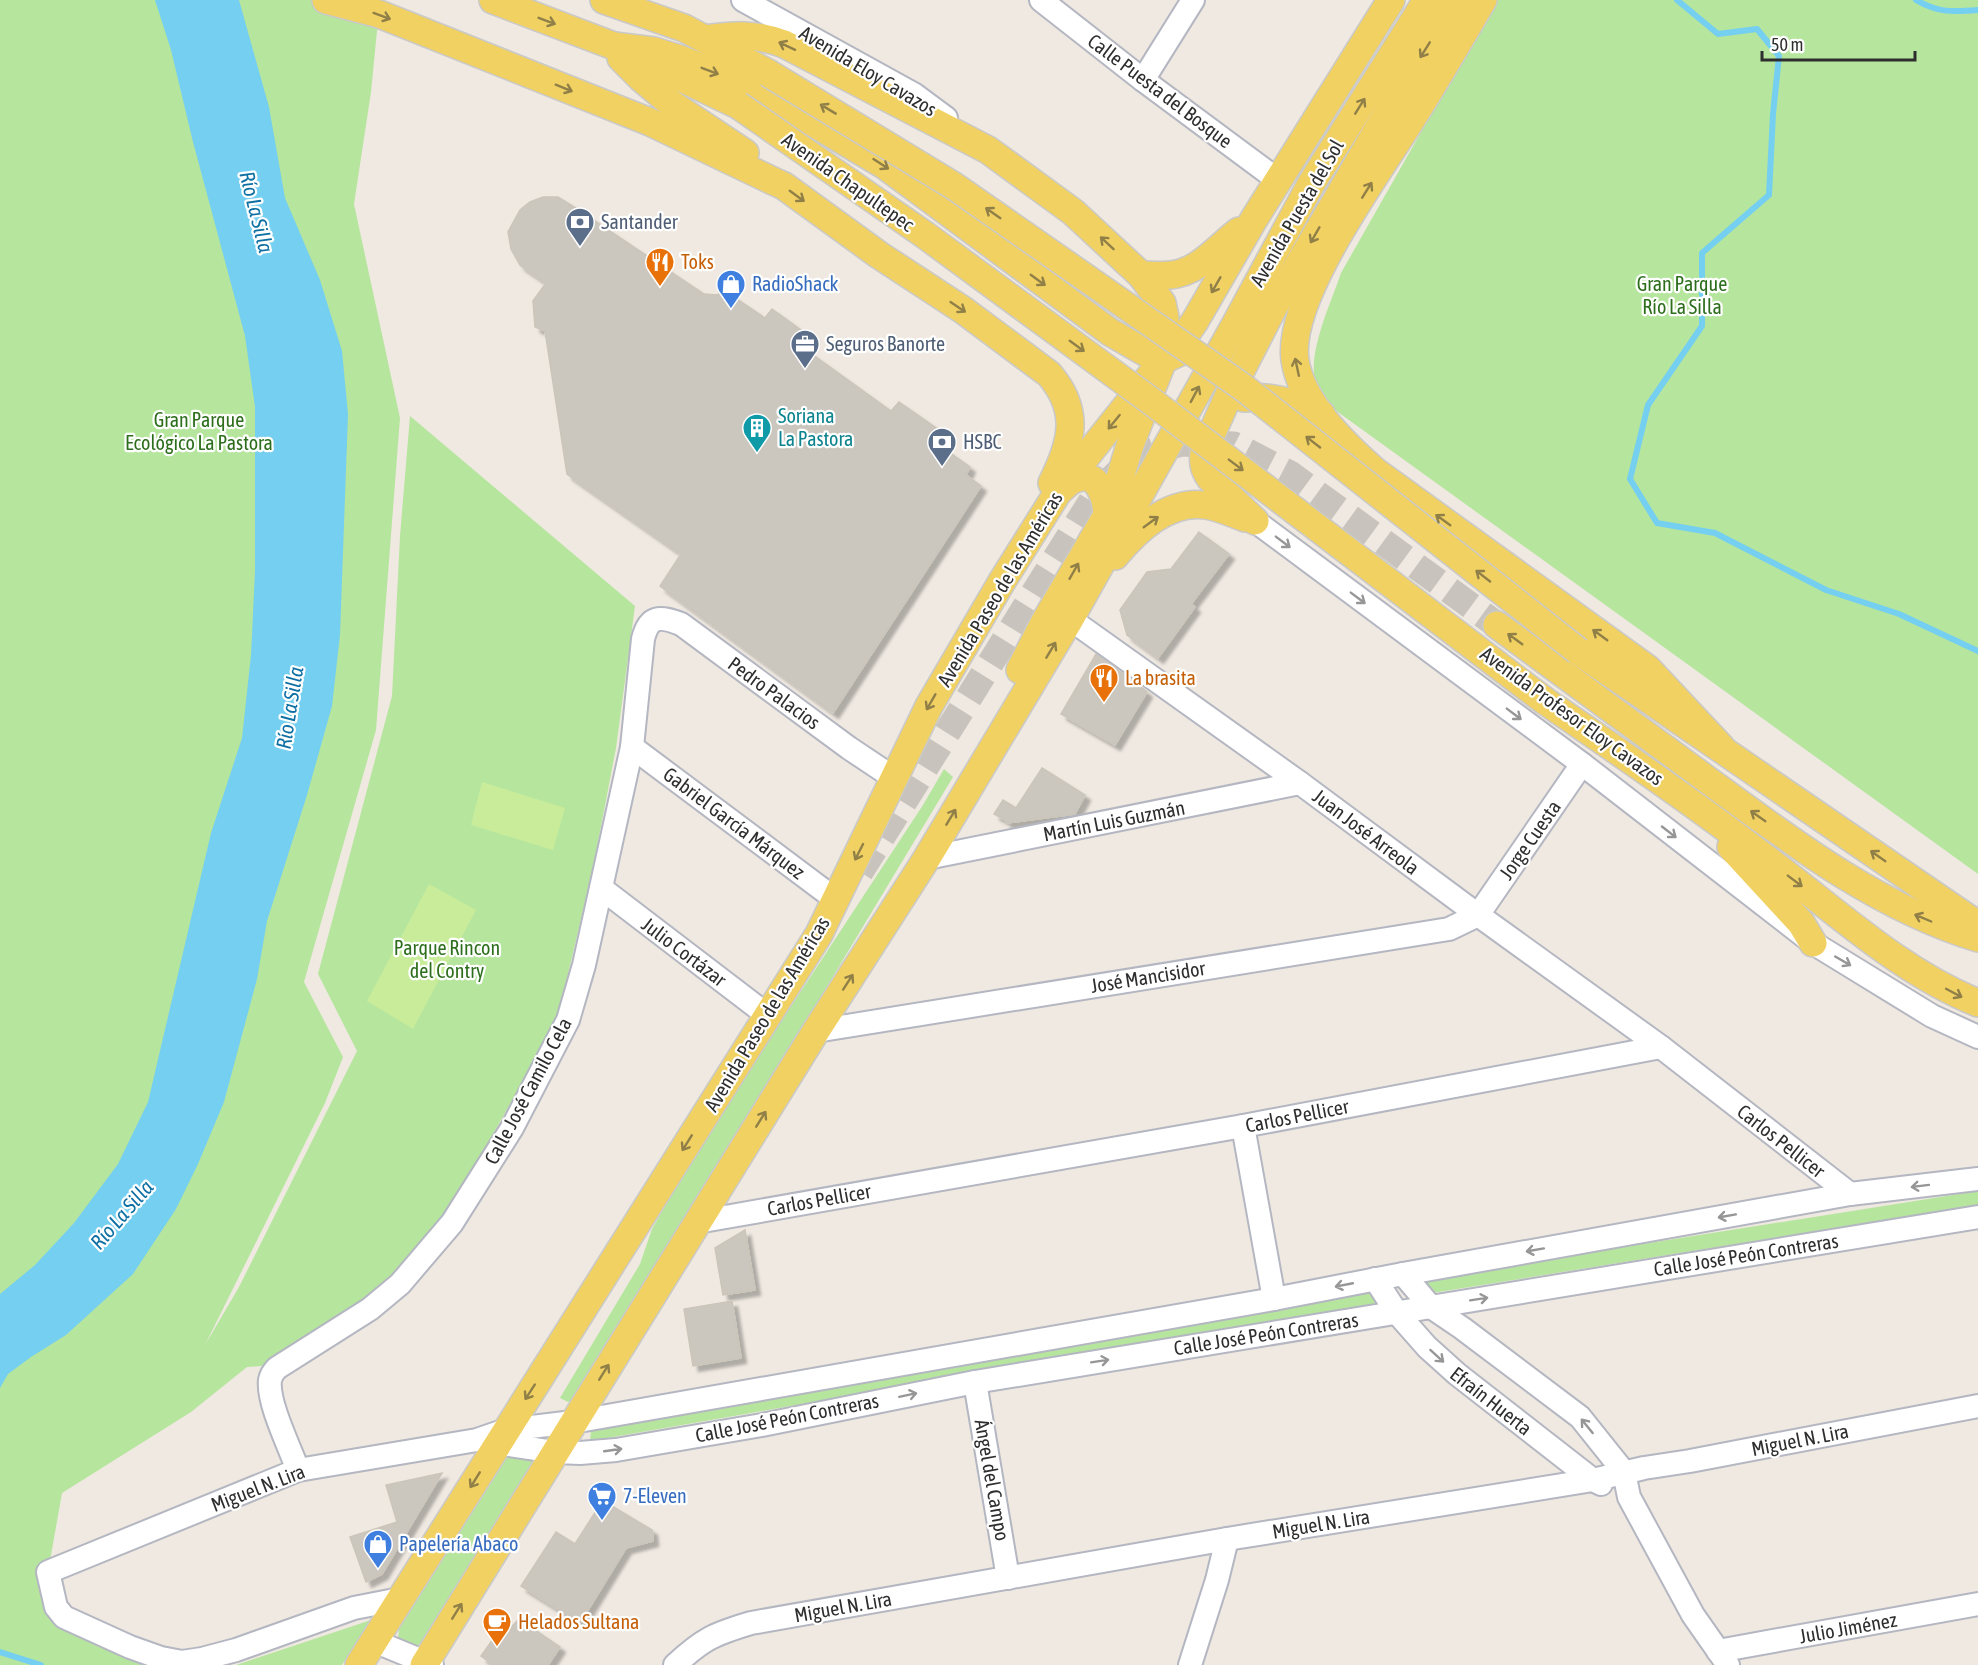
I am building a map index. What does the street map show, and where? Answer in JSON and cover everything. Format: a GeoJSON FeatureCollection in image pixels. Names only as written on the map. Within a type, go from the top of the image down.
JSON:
{"type":"FeatureCollection","features":[{"type":"Feature","properties":{"kind":"main road"},"geometry":{"type":"LineString","coordinates":[[326,0],[379,14],[650,122],[784,186],[879,255],[963,310],[1049,374],[1060,387],[1069,411],[1070,434],[1066,455],[1022,540],[1015,562]]}},
{"type":"Feature","properties":{"kind":"main road","name":"Avenida Chapultepec"},"geometry":{"type":"LineString","coordinates":[[493,0],[610,44],[738,105],[925,235],[1174,424]]}},
{"type":"Feature","properties":{"kind":"main road"},"geometry":{"type":"LineString","coordinates":[[604,0],[694,34],[768,72],[954,186],[1244,388],[1578,651],[1978,925]]}},
{"type":"Feature","properties":{"kind":"main road"},"geometry":{"type":"LineString","coordinates":[[654,0],[694,34],[741,34],[764,37],[784,44],[988,150],[1073,212],[1141,275],[1162,303],[1165,317],[1163,360],[1107,515],[1027,656],[1010,698],[1008,712],[1010,718]]}},
{"type":"Feature","properties":{"kind":"main road","name":"Avenida Puesta del Sol"},"geometry":{"type":"LineString","coordinates":[[1163,360],[1195,321],[1254,219],[1391,0]]}},
{"type":"Feature","properties":{"kind":"main road","name":"Avenida Puesta del Sol"},"geometry":{"type":"LineString","coordinates":[[1174,424],[1234,325],[1311,184],[1427,0]]}},
{"type":"Feature","properties":{"kind":"main road"},"geometry":{"type":"LineString","coordinates":[[1255,521],[1216,485],[1204,470],[1204,451],[1225,403],[1272,310],[1456,0]]}},
{"type":"Feature","properties":{"kind":"main road"},"geometry":{"type":"LineString","coordinates":[[1483,0],[1334,243],[1298,321],[1295,360],[1299,378],[1308,396],[1334,433],[1376,472],[1648,669],[1721,747]]}},
{"type":"Feature","properties":{"kind":"main road"},"geometry":{"type":"LineString","coordinates":[[610,44],[641,78],[673,105],[759,163],[769,179]]}},
{"type":"Feature","properties":{"kind":"main road"},"geometry":{"type":"LineString","coordinates":[[610,44],[654,51],[683,60],[724,76],[778,102],[884,165],[1110,332],[1157,359],[1163,360],[1234,325]]}},
{"type":"Feature","properties":{"kind":"main road"},"geometry":{"type":"LineString","coordinates":[[1141,275],[1171,275],[1186,271],[1199,264],[1254,219]]}},
{"type":"Feature","properties":{"kind":"main road","name":"Avenida Paseo de las Américas"},"geometry":{"type":"LineString","coordinates":[[359,1665],[493,1438],[819,934],[929,706],[1058,492],[1163,360]]}},
{"type":"Feature","properties":{"kind":"main road"},"geometry":{"type":"LineString","coordinates":[[1225,403],[1246,398],[1263,398],[1299,404],[1321,414]]}},
{"type":"Feature","properties":{"kind":"main road"},"geometry":{"type":"LineString","coordinates":[[427,1664],[697,1222],[927,858],[1070,619],[1174,424]]}},
{"type":"Feature","properties":{"kind":"main road","name":"Avenida Profesor Eloy Cavazos"},"geometry":{"type":"LineString","coordinates":[[1174,424],[1545,700],[1698,807],[1899,960],[1956,995],[1978,1003]]}},
{"type":"Feature","properties":{"kind":"main road"},"geometry":{"type":"LineString","coordinates":[[1135,500],[1141,447],[1138,425]]}},
{"type":"Feature","properties":{"kind":"main road"},"geometry":{"type":"LineString","coordinates":[[1058,492],[1075,479],[1097,483],[1106,498],[1107,515]]}},
{"type":"Feature","properties":{"kind":"main road"},"geometry":{"type":"LineString","coordinates":[[1083,596],[1137,533],[1161,515],[1178,507],[1193,504],[1207,505],[1255,521]]}},
{"type":"Feature","properties":{"kind":"main road"},"geometry":{"type":"LineString","coordinates":[[1497,625],[1737,802],[1824,862],[1915,915],[1978,939]]}},
{"type":"Feature","properties":{"kind":"main road"},"geometry":{"type":"LineString","coordinates":[[1698,807],[1743,862],[1801,923],[1813,943]]}},
{"type":"Feature","properties":{"kind":"street","name":"Avenida Eloy Cavazos"},"geometry":{"type":"LineString","coordinates":[[743,0],[915,95],[988,150]]}},
{"type":"Feature","properties":{"kind":"street","name":"Calle Puesta del Bosque"},"geometry":{"type":"LineString","coordinates":[[1041,0],[1143,80],[1279,181]]}},
{"type":"Feature","properties":{"kind":"street"},"geometry":{"type":"LineString","coordinates":[[1143,80],[1193,0]]}},
{"type":"Feature","properties":{"kind":"street"},"geometry":{"type":"LineString","coordinates":[[1255,521],[1582,764],[1813,943],[1932,1016],[1978,1037]]}},
{"type":"Feature","properties":{"kind":"street","name":"Pedro Palacios"},"geometry":{"type":"LineString","coordinates":[[651,621],[660,619],[681,624],[849,748],[894,778]]}},
{"type":"Feature","properties":{"kind":"street","name":"Juan José Arreola"},"geometry":{"type":"LineString","coordinates":[[1070,619],[1300,783],[1661,1047]]}},
{"type":"Feature","properties":{"kind":"street","name":"Calle José Camilo Cela"},"geometry":{"type":"LineString","coordinates":[[298,1470],[274,1407],[270,1392],[270,1378],[277,1368],[370,1309],[400,1284],[452,1223],[512,1128],[568,1020],[584,966],[632,747],[643,639],[651,621]]}},
{"type":"Feature","properties":{"kind":"street","name":"Gabriel García Márquez"},"geometry":{"type":"LineString","coordinates":[[632,747],[835,898]]}},
{"type":"Feature","properties":{"kind":"street","name":"Jorge Cuesta"},"geometry":{"type":"LineString","coordinates":[[1478,915],[1582,764]]}},
{"type":"Feature","properties":{"kind":"street","name":"Martín Luis Guzmán"},"geometry":{"type":"LineString","coordinates":[[927,858],[1300,783]]}},
{"type":"Feature","properties":{"kind":"street","name":"Julio Cortázar"},"geometry":{"type":"LineString","coordinates":[[601,888],[767,1015]]}},
{"type":"Feature","properties":{"kind":"street","name":"José Mancisidor"},"geometry":{"type":"LineString","coordinates":[[816,1031],[1449,930],[1478,915]]}},
{"type":"Feature","properties":{"kind":"street","name":"Carlos Pellicer"},"geometry":{"type":"LineString","coordinates":[[697,1222],[1243,1126],[1661,1047],[1850,1194]]}},
{"type":"Feature","properties":{"kind":"street"},"geometry":{"type":"LineString","coordinates":[[1243,1126],[1274,1299]]}},
{"type":"Feature","properties":{"kind":"street","name":"Calle José Peón Contreras"},"geometry":{"type":"LineString","coordinates":[[493,1438],[1850,1194],[1978,1179]]}},
{"type":"Feature","properties":{"kind":"street","name":"Calle José Peón Contreras"},"geometry":{"type":"LineString","coordinates":[[493,1438],[555,1452],[580,1453],[616,1450],[762,1425],[975,1382],[1978,1217]]}},
{"type":"Feature","properties":{"kind":"street","name":"Efraín Huerta"},"geometry":{"type":"LineString","coordinates":[[1403,1274],[1431,1307],[1580,1417],[1624,1472],[1629,1497],[1693,1615],[1724,1658]]}},
{"type":"Feature","properties":{"kind":"street","name":"Efraín Huerta"},"geometry":{"type":"LineString","coordinates":[[1375,1279],[1397,1313],[1417,1337],[1457,1374],[1593,1480],[1629,1497]]}},
{"type":"Feature","properties":{"kind":"street","name":"Ángel del Campo"},"geometry":{"type":"LineString","coordinates":[[975,1382],[1008,1578]]}},
{"type":"Feature","properties":{"kind":"street","name":"Miguel N. Lira"},"geometry":{"type":"LineString","coordinates":[[675,1665],[699,1643],[719,1633],[751,1623],[1227,1539],[1593,1480],[1624,1472],[1978,1406]]}},
{"type":"Feature","properties":{"kind":"street","name":"Miguel N. Lira"},"geometry":{"type":"LineString","coordinates":[[400,1599],[354,1608],[236,1650],[182,1662],[160,1658],[130,1647],[64,1617],[56,1607],[48,1572],[298,1470],[493,1438]]}},
{"type":"Feature","properties":{"kind":"street"},"geometry":{"type":"LineString","coordinates":[[1190,1665],[1217,1580],[1227,1539]]}},
{"type":"Feature","properties":{"kind":"street","name":"Julio Jiménez"},"geometry":{"type":"LineString","coordinates":[[1724,1658],[1978,1604]]}},
{"type":"Feature","properties":{"kind":"street"},"geometry":{"type":"LineString","coordinates":[[374,1641],[427,1664]]}},
{"type":"Feature","properties":{"kind":"green space","name":"Gran Parque Ecológico La Pastora"},"geometry":{"type":"Polygon","coordinates":[[[0,0],[380,0],[371,92],[354,204],[400,418],[376,730],[304,982],[343,1057],[325,1103],[205,1345],[239,1287],[357,1051],[318,974],[392,696],[400,536],[410,416],[635,606],[616,748],[593,868],[557,1021],[449,1212],[386,1287],[262,1366],[247,1367],[191,1412],[62,1493],[48,1572],[66,1628],[152,1665],[0,1665],[0,0]]]}},
{"type":"Feature","properties":{"kind":"green space","name":"Gran Parque Río La Silla"},"geometry":{"type":"Polygon","coordinates":[[[1496,0],[1978,0],[1978,874],[1324,402],[1314,376],[1314,364],[1319,337],[1341,273],[1496,0]]]}},
{"type":"Feature","properties":{"kind":"green space"},"geometry":{"type":"Polygon","coordinates":[[[944,769],[953,777],[728,1151],[575,1399],[568,1402],[560,1398],[640,1264],[652,1229],[744,1068],[752,1066],[923,805],[944,769]]]}},
{"type":"Feature","properties":{"kind":"green space"},"geometry":{"type":"Polygon","coordinates":[[[482,782],[565,808],[553,850],[471,825],[482,782]]]}},
{"type":"Feature","properties":{"kind":"green space","name":"Parque Rincon del Contry"},"geometry":{"type":"Polygon","coordinates":[[[429,884],[476,910],[413,1029],[367,1001],[429,884]]]}},
{"type":"Feature","properties":{"kind":"green space"},"geometry":{"type":"Polygon","coordinates":[[[1978,1191],[1978,1205],[1426,1294],[1422,1279],[1978,1191]]]}},
{"type":"Feature","properties":{"kind":"green space"},"geometry":{"type":"Polygon","coordinates":[[[1374,1285],[1382,1303],[590,1441],[592,1422],[1374,1285]]]}},
{"type":"Feature","properties":{"kind":"green space"},"geometry":{"type":"Polygon","coordinates":[[[511,1451],[540,1455],[422,1643],[416,1647],[407,1645],[398,1639],[399,1629],[511,1451]]]}},
{"type":"Feature","properties":{"kind":"green space"},"geometry":{"type":"Polygon","coordinates":[[[371,1620],[342,1665],[236,1665],[371,1620]]]}},
{"type":"Feature","properties":{"kind":"water","name":"Río La Silla"},"geometry":{"type":"Polygon","coordinates":[[[155,0],[239,0],[269,107],[285,198],[320,280],[342,351],[348,414],[340,635],[332,706],[307,795],[267,921],[257,979],[224,1102],[198,1164],[176,1209],[133,1274],[66,1335],[8,1374],[0,1388],[0,1294],[35,1265],[74,1223],[118,1164],[148,1102],[211,833],[242,738],[251,655],[255,571],[255,407],[245,336],[171,50],[155,0]]]}},
{"type":"Feature","properties":{"kind":"building","name":"Soriana La Pastora"},"geometry":{"type":"Polygon","coordinates":[[[543,197],[558,197],[704,294],[718,295],[722,289],[765,318],[772,309],[812,338],[805,349],[891,411],[899,402],[939,430],[932,440],[970,467],[966,475],[981,486],[833,713],[660,586],[681,554],[567,474],[545,331],[535,327],[533,301],[546,283],[520,265],[511,249],[508,232],[520,210],[530,202],[543,197]]]}},
{"type":"Feature","properties":{"kind":"building"},"geometry":{"type":"Polygon","coordinates":[[[1199,532],[1229,554],[1191,604],[1195,607],[1158,658],[1127,635],[1120,610],[1147,572],[1171,569],[1199,532]]]}},
{"type":"Feature","properties":{"kind":"building","name":"La brasita"},"geometry":{"type":"Polygon","coordinates":[[[1096,654],[1147,692],[1115,745],[1061,714],[1096,654]]]}},
{"type":"Feature","properties":{"kind":"building"},"geometry":{"type":"Polygon","coordinates":[[[1042,768],[1085,795],[1075,814],[1006,823],[1007,821],[994,814],[1003,800],[1016,808],[1042,768]]]}},
{"type":"Feature","properties":{"kind":"building"},"geometry":{"type":"Polygon","coordinates":[[[745,1230],[755,1290],[723,1295],[715,1248],[745,1230]]]}},
{"type":"Feature","properties":{"kind":"building"},"geometry":{"type":"Polygon","coordinates":[[[732,1301],[741,1358],[693,1366],[684,1309],[732,1301]]]}},
{"type":"Feature","properties":{"kind":"building"},"geometry":{"type":"Polygon","coordinates":[[[442,1473],[382,1574],[366,1582],[350,1537],[397,1522],[386,1485],[442,1473]]]}},
{"type":"Feature","properties":{"kind":"building"},"geometry":{"type":"Polygon","coordinates":[[[601,1503],[607,1503],[652,1530],[653,1541],[626,1548],[580,1623],[521,1586],[556,1532],[575,1544],[601,1503]]]}},
{"type":"Feature","properties":{"kind":"building"},"geometry":{"type":"Polygon","coordinates":[[[519,1619],[560,1647],[548,1665],[494,1665],[481,1656],[493,1639],[497,1642],[519,1619]]]}},
{"type":"Feature","properties":{"kind":"waterway"},"geometry":{"type":"LineString","coordinates":[[1677,0],[1718,34],[1757,29],[1779,56],[1773,114],[1769,195],[1702,253],[1702,326],[1648,405],[1630,479],[1657,523],[1715,533],[1826,590],[1899,614],[1978,651]]}},
{"type":"Feature","properties":{"kind":"waterway"},"geometry":{"type":"LineString","coordinates":[[1916,0],[1946,11],[1978,10]]}},
{"type":"Feature","properties":{"kind":"waterway"},"geometry":{"type":"LineString","coordinates":[[0,1652],[41,1665]]}},
{"type":"Feature","properties":{"kind":"tunnel"},"geometry":{"type":"LineString","coordinates":[[860,872],[1096,494],[1134,457],[1181,443],[1234,445],[1290,474],[1497,625]]}},
{"type":"Feature","properties":{"kind":"place","name":"Santander"},"geometry":{"type":"Point","coordinates":[580,248]}},
{"type":"Feature","properties":{"kind":"place","name":"Toks"},"geometry":{"type":"Point","coordinates":[660,288]}},
{"type":"Feature","properties":{"kind":"place","name":"RadioShack"},"geometry":{"type":"Point","coordinates":[731,310]}},
{"type":"Feature","properties":{"kind":"place","name":"Seguros Banorte"},"geometry":{"type":"Point","coordinates":[805,370]}},
{"type":"Feature","properties":{"kind":"place","name":"Soriana La Pastora"},"geometry":{"type":"Point","coordinates":[757,454]}},
{"type":"Feature","properties":{"kind":"place","name":"HSBC"},"geometry":{"type":"Point","coordinates":[942,468]}},
{"type":"Feature","properties":{"kind":"place","name":"La brasita"},"geometry":{"type":"Point","coordinates":[1104,704]}},
{"type":"Feature","properties":{"kind":"place","name":"7-Eleven"},"geometry":{"type":"Point","coordinates":[602,1522]}},
{"type":"Feature","properties":{"kind":"place","name":"Papelería Abaco"},"geometry":{"type":"Point","coordinates":[378,1570]}},
{"type":"Feature","properties":{"kind":"place","name":"Helados Sultana"},"geometry":{"type":"Point","coordinates":[497,1648]}}]}
